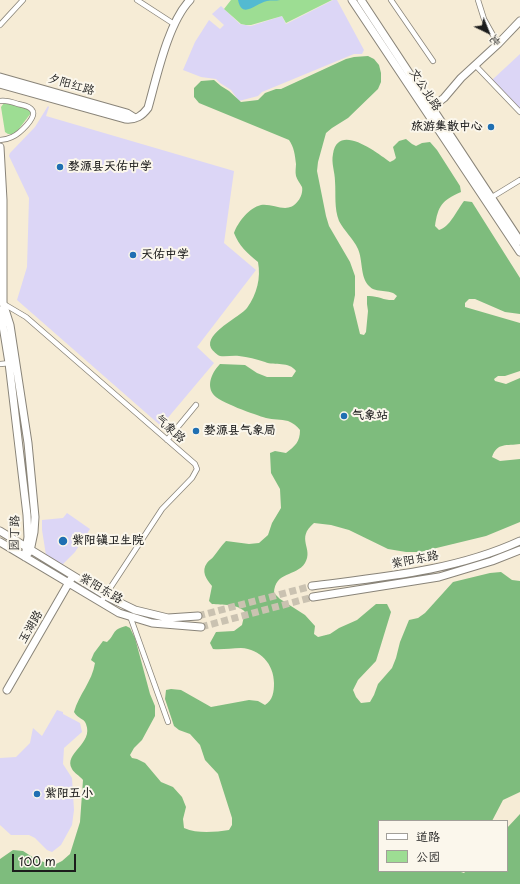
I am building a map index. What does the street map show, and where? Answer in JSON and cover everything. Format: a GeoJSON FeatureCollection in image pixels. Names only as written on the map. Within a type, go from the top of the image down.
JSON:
{"type":"FeatureCollection","features":[{"type":"Feature","properties":{"kind":"main road"},"geometry":{"type":"LineString","coordinates":[[135,118],[143,114],[148,108],[174,24],[183,8],[190,0]]}},
{"type":"Feature","properties":{"kind":"main road","name":"文公北路"},"geometry":{"type":"LineString","coordinates":[[352,0],[429,109]]}},
{"type":"Feature","properties":{"kind":"main road","name":"文公北路"},"geometry":{"type":"LineString","coordinates":[[361,0],[429,109],[489,200],[520,252]]}},
{"type":"Feature","properties":{"kind":"main road"},"geometry":{"type":"LineString","coordinates":[[429,109],[444,98],[461,78],[498,44],[520,21]]}},
{"type":"Feature","properties":{"kind":"main road","name":"夕阳红路"},"geometry":{"type":"LineString","coordinates":[[0,77],[127,113],[135,118]]}},
{"type":"Feature","properties":{"kind":"main road","name":"夕阳红路"},"geometry":{"type":"LineString","coordinates":[[0,84],[125,119],[135,118]]}},
{"type":"Feature","properties":{"kind":"main road","name":"园丁路"},"geometry":{"type":"LineString","coordinates":[[0,147],[2,200],[1,303]]}},
{"type":"Feature","properties":{"kind":"main road","name":"文公北路"},"geometry":{"type":"LineString","coordinates":[[489,200],[520,241]]}},
{"type":"Feature","properties":{"kind":"main road","name":"园丁路"},"geometry":{"type":"LineString","coordinates":[[0,295],[1,303],[10,324],[12,363],[28,443],[35,517],[34,532],[24,556]]}},
{"type":"Feature","properties":{"kind":"main road","name":"紫阳东路"},"geometry":{"type":"LineString","coordinates":[[0,531],[105,595],[135,610],[168,618],[198,616]]}},
{"type":"Feature","properties":{"kind":"main road","name":"紫阳东路"},"geometry":{"type":"LineString","coordinates":[[312,586],[414,573],[473,559],[520,541]]}},
{"type":"Feature","properties":{"kind":"main road","name":"紫阳东路"},"geometry":{"type":"LineString","coordinates":[[0,542],[119,613],[152,624],[201,627]]}},
{"type":"Feature","properties":{"kind":"main road","name":"紫阳东路"},"geometry":{"type":"LineString","coordinates":[[313,597],[439,576],[492,561],[520,550]]}},
{"type":"Feature","properties":{"kind":"main road","name":"玉湖路"},"geometry":{"type":"LineString","coordinates":[[7,690],[73,576]]}},
{"type":"Feature","properties":{"kind":"street"},"geometry":{"type":"LineString","coordinates":[[0,25],[23,0]]}},
{"type":"Feature","properties":{"kind":"street"},"geometry":{"type":"LineString","coordinates":[[137,0],[174,24]]}},
{"type":"Feature","properties":{"kind":"street"},"geometry":{"type":"LineString","coordinates":[[391,0],[433,61]]}},
{"type":"Feature","properties":{"kind":"street"},"geometry":{"type":"LineString","coordinates":[[478,0],[484,18],[498,44]]}},
{"type":"Feature","properties":{"kind":"street"},"geometry":{"type":"LineString","coordinates":[[475,66],[520,112]]}},
{"type":"Feature","properties":{"kind":"street"},"geometry":{"type":"LineString","coordinates":[[0,101],[6,100],[30,107],[34,114],[30,121],[18,134],[8,139],[0,140]]}},
{"type":"Feature","properties":{"kind":"street"},"geometry":{"type":"LineString","coordinates":[[489,200],[520,180]]}},
{"type":"Feature","properties":{"kind":"street","name":"气象路"},"geometry":{"type":"LineString","coordinates":[[1,303],[26,317],[168,440],[195,464],[197,469],[192,478],[162,509],[101,602]]}},
{"type":"Feature","properties":{"kind":"street"},"geometry":{"type":"LineString","coordinates":[[0,364],[12,363]]}},
{"type":"Feature","properties":{"kind":"street"},"geometry":{"type":"LineString","coordinates":[[168,440],[196,405]]}},
{"type":"Feature","properties":{"kind":"street"},"geometry":{"type":"LineString","coordinates":[[130,616],[168,722]]}},
{"type":"Feature","properties":{"kind":"shaded area"},"geometry":{"type":"Polygon","coordinates":[[[333,0],[337,0],[364,50],[362,54],[354,54],[262,92],[258,96],[239,101],[231,90],[216,79],[201,77],[183,70],[195,42],[209,20],[220,29],[224,25],[212,14],[221,6],[240,24],[251,26],[282,16],[286,24],[333,0]]]}},
{"type":"Feature","properties":{"kind":"shaded area"},"geometry":{"type":"Polygon","coordinates":[[[520,54],[520,110],[492,80],[520,54]]]}},
{"type":"Feature","properties":{"kind":"shaded area","name":"天佑中学"},"geometry":{"type":"Polygon","coordinates":[[[48,106],[46,116],[234,171],[224,243],[256,270],[197,347],[214,363],[161,426],[17,300],[27,267],[29,198],[9,156],[10,153],[35,127],[48,106]]]}},
{"type":"Feature","properties":{"kind":"shaded area","name":"紫阳镇卫生院"},"geometry":{"type":"Polygon","coordinates":[[[67,513],[90,529],[75,552],[62,565],[46,555],[42,520],[63,518],[67,513]]]}},
{"type":"Feature","properties":{"kind":"shaded area","name":"紫阳五小"},"geometry":{"type":"Polygon","coordinates":[[[57,710],[63,712],[63,714],[80,723],[82,732],[64,748],[63,764],[72,778],[74,810],[72,825],[61,845],[52,852],[47,850],[35,838],[29,835],[11,835],[0,825],[0,758],[16,757],[30,743],[33,728],[42,736],[57,710]]]}},
{"type":"Feature","properties":{"kind":"green space"},"geometry":{"type":"Polygon","coordinates":[[[231,0],[332,0],[286,23],[282,16],[251,25],[246,25],[241,24],[224,9],[231,0]]]}},
{"type":"Feature","properties":{"kind":"green space"},"geometry":{"type":"Polygon","coordinates":[[[368,56],[374,59],[379,65],[381,82],[378,89],[348,118],[326,133],[317,171],[329,226],[350,262],[355,276],[355,295],[353,305],[360,334],[364,335],[366,332],[368,311],[367,296],[394,300],[397,296],[391,292],[375,290],[369,286],[364,278],[360,253],[354,241],[339,221],[337,216],[335,178],[332,161],[336,145],[342,140],[350,140],[368,147],[390,162],[396,158],[393,147],[399,141],[406,139],[416,146],[422,143],[430,142],[437,150],[460,186],[461,192],[449,198],[442,204],[435,226],[439,230],[443,228],[450,222],[464,201],[472,202],[520,278],[520,314],[505,312],[475,299],[469,299],[465,303],[465,307],[520,323],[520,371],[505,376],[498,376],[494,379],[495,381],[506,384],[520,378],[520,444],[500,447],[494,452],[492,457],[500,461],[520,459],[520,522],[486,536],[420,552],[406,552],[388,549],[349,530],[331,525],[314,523],[306,534],[305,539],[308,553],[305,563],[278,581],[275,586],[274,593],[280,599],[305,615],[315,626],[314,634],[318,637],[330,634],[357,620],[376,604],[387,604],[391,612],[376,661],[358,680],[353,690],[361,703],[370,702],[378,684],[392,668],[409,620],[418,618],[425,613],[453,582],[490,573],[501,572],[512,580],[520,581],[520,792],[503,800],[493,820],[378,820],[378,872],[508,872],[508,827],[520,814],[520,884],[0,884],[0,859],[13,850],[23,851],[46,863],[56,864],[70,854],[80,822],[83,780],[72,769],[70,763],[75,753],[83,743],[87,731],[85,722],[74,712],[91,676],[95,663],[91,660],[94,653],[103,641],[107,642],[118,629],[126,626],[130,628],[135,638],[150,694],[155,706],[155,716],[142,740],[134,748],[130,755],[132,758],[145,763],[161,782],[173,787],[182,797],[186,807],[183,819],[184,828],[201,832],[212,832],[229,830],[232,825],[232,818],[218,774],[205,760],[200,745],[190,734],[179,730],[174,726],[165,699],[166,690],[171,689],[181,690],[211,707],[249,700],[258,701],[265,705],[270,701],[274,690],[272,670],[265,659],[260,655],[254,651],[241,648],[213,649],[210,643],[216,632],[234,631],[242,625],[245,612],[242,609],[230,605],[212,604],[209,601],[212,586],[206,578],[204,569],[226,541],[249,544],[259,543],[268,535],[272,523],[281,508],[280,489],[271,473],[270,453],[275,451],[286,453],[296,443],[299,438],[300,430],[288,421],[266,418],[222,401],[213,394],[210,382],[215,370],[220,364],[245,365],[257,373],[267,377],[292,377],[296,371],[290,366],[269,363],[242,356],[220,356],[211,348],[210,342],[217,331],[247,308],[256,292],[259,274],[258,262],[250,256],[238,242],[234,233],[238,224],[248,212],[261,205],[285,208],[294,205],[300,198],[302,187],[296,176],[295,154],[289,140],[199,103],[194,97],[194,88],[201,81],[214,80],[241,102],[258,100],[265,93],[276,89],[281,89],[346,59],[368,56]]]}},
{"type":"Feature","properties":{"kind":"green space"},"geometry":{"type":"Polygon","coordinates":[[[9,102],[30,109],[31,113],[15,134],[8,134],[5,132],[1,107],[4,103],[9,102]]]}},
{"type":"Feature","properties":{"kind":"water"},"geometry":{"type":"Polygon","coordinates":[[[238,0],[280,0],[263,2],[246,10],[240,6],[238,0]]]}},
{"type":"Feature","properties":{"kind":"tunnel"},"geometry":{"type":"LineString","coordinates":[[198,616],[312,586]]}},
{"type":"Feature","properties":{"kind":"tunnel"},"geometry":{"type":"LineString","coordinates":[[201,627],[313,597]]}},
{"type":"Feature","properties":{"kind":"place","name":"旅游集散中心"},"geometry":{"type":"Point","coordinates":[491,127]}},
{"type":"Feature","properties":{"kind":"place","name":"婺源县天佑中学"},"geometry":{"type":"Point","coordinates":[60,167]}},
{"type":"Feature","properties":{"kind":"place","name":"天佑中学"},"geometry":{"type":"Point","coordinates":[133,255]}},
{"type":"Feature","properties":{"kind":"place","name":"气象站"},"geometry":{"type":"Point","coordinates":[344,416]}},
{"type":"Feature","properties":{"kind":"place","name":"婺源县气象局"},"geometry":{"type":"Point","coordinates":[196,431]}},
{"type":"Feature","properties":{"kind":"place","name":"紫阳镇卫生院"},"geometry":{"type":"Point","coordinates":[63,541]}},
{"type":"Feature","properties":{"kind":"place","name":"紫阳五小"},"geometry":{"type":"Point","coordinates":[37,794]}}]}
